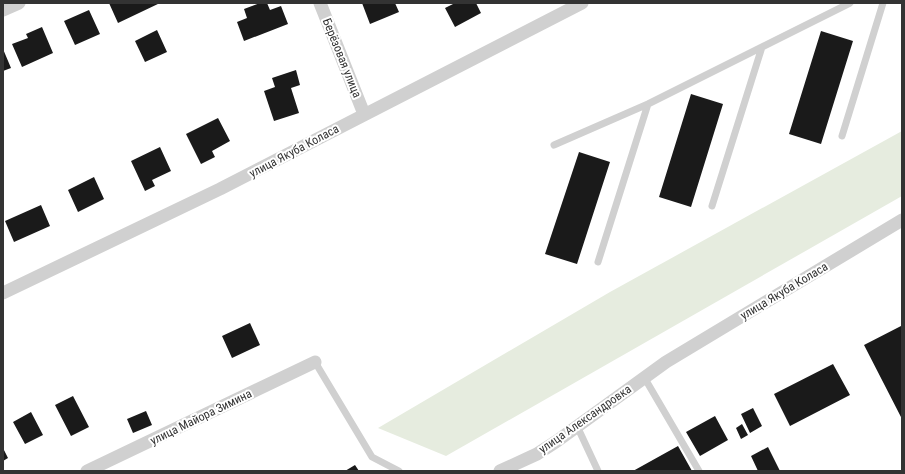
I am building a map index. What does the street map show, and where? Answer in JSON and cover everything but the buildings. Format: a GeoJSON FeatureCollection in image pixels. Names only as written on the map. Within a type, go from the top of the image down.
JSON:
{"type":"FeatureCollection","features":[{"type":"Feature","properties":{"kind":"street"},"geometry":{"type":"LineString","coordinates":[[3,10],[19,3]]}},
{"type":"Feature","properties":{"kind":"street","name":"Берёзовая улица"},"geometry":{"type":"LineString","coordinates":[[320,3],[364,114]]}},
{"type":"Feature","properties":{"kind":"street","name":"улица Якуба Коласа"},"geometry":{"type":"LineString","coordinates":[[3,293],[220,189],[582,3]]}},
{"type":"Feature","properties":{"kind":"street","name":"улица Якуба Коласа"},"geometry":{"type":"LineString","coordinates":[[666,362],[902,220]]}},
{"type":"Feature","properties":{"kind":"street","name":"улица Майора Зимина"},"geometry":{"type":"LineString","coordinates":[[87,471],[315,362]]}},
{"type":"Feature","properties":{"kind":"street","name":"улица Александровка"},"geometry":{"type":"LineString","coordinates":[[500,471],[537,454],[666,362]]}},
{"type":"Feature","properties":{"kind":"lane"},"geometry":{"type":"LineString","coordinates":[[554,145],[648,104],[850,3]]}},
{"type":"Feature","properties":{"kind":"lane"},"geometry":{"type":"LineString","coordinates":[[842,136],[883,3]]}},
{"type":"Feature","properties":{"kind":"lane"},"geometry":{"type":"LineString","coordinates":[[712,206],[762,47]]}},
{"type":"Feature","properties":{"kind":"lane"},"geometry":{"type":"LineString","coordinates":[[598,262],[648,104]]}},
{"type":"Feature","properties":{"kind":"lane"},"geometry":{"type":"LineString","coordinates":[[315,362],[372,457],[399,471]]}},
{"type":"Feature","properties":{"kind":"lane"},"geometry":{"type":"LineString","coordinates":[[644,377],[700,471]]}},
{"type":"Feature","properties":{"kind":"lane"},"geometry":{"type":"LineString","coordinates":[[577,426],[598,471]]}},
{"type":"Feature","properties":{"kind":"shaded area"},"geometry":{"type":"Polygon","coordinates":[[[902,131],[902,196],[446,456],[378,428],[610,292],[902,131]]]}}]}
